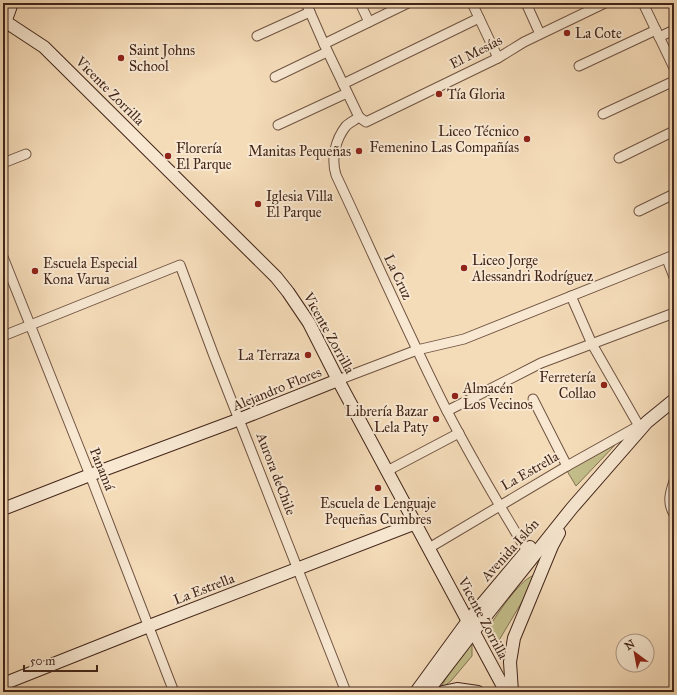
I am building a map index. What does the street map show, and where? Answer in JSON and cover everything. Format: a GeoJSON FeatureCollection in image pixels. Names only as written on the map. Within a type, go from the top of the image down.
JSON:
{"type":"FeatureCollection","features":[{"type":"Feature","properties":{"kind":"main road"},"geometry":{"type":"LineString","coordinates":[[4,25],[12,3]]}},
{"type":"Feature","properties":{"kind":"main road","name":"Vicente Zorrilla"},"geometry":{"type":"LineString","coordinates":[[4,25],[44,47],[276,277],[288,292],[309,323],[338,380],[506,692]]}},
{"type":"Feature","properties":{"kind":"main road","name":"Alejandro Flores"},"geometry":{"type":"LineString","coordinates":[[3,509],[90,475],[240,420],[338,380]]}},
{"type":"Feature","properties":{"kind":"main road","name":"Avenida Islón"},"geometry":{"type":"LineString","coordinates":[[416,692],[532,551],[572,508],[643,424],[674,400]]}},
{"type":"Feature","properties":{"kind":"main road"},"geometry":{"type":"LineString","coordinates":[[512,692],[510,662],[514,638],[552,546],[572,508]]}},
{"type":"Feature","properties":{"kind":"main road","name":"La Estrella"},"geometry":{"type":"LineString","coordinates":[[3,684],[416,523]]}},
{"type":"Feature","properties":{"kind":"main road","name":"Avenida Islón"},"geometry":{"type":"LineString","coordinates":[[427,692],[470,627]]}},
{"type":"Feature","properties":{"kind":"main road"},"geometry":{"type":"LineString","coordinates":[[443,692],[457,690],[478,692]]}},
{"type":"Feature","properties":{"kind":"street"},"geometry":{"type":"LineString","coordinates":[[306,3],[325,48],[359,117]]}},
{"type":"Feature","properties":{"kind":"street"},"geometry":{"type":"LineString","coordinates":[[360,3],[369,22]]}},
{"type":"Feature","properties":{"kind":"street"},"geometry":{"type":"LineString","coordinates":[[274,77],[369,22],[408,3]]}},
{"type":"Feature","properties":{"kind":"street"},"geometry":{"type":"LineString","coordinates":[[472,3],[498,58]]}},
{"type":"Feature","properties":{"kind":"street"},"geometry":{"type":"LineString","coordinates":[[526,3],[540,34]]}},
{"type":"Feature","properties":{"kind":"street"},"geometry":{"type":"LineString","coordinates":[[582,3],[586,12]]}},
{"type":"Feature","properties":{"kind":"street","name":"El Mesías"},"geometry":{"type":"LineString","coordinates":[[359,117],[366,122],[498,58],[540,34],[605,3]]}},
{"type":"Feature","properties":{"kind":"street"},"geometry":{"type":"LineString","coordinates":[[643,3],[674,68]]}},
{"type":"Feature","properties":{"kind":"street"},"geometry":{"type":"LineString","coordinates":[[257,36],[310,12]]}},
{"type":"Feature","properties":{"kind":"street"},"geometry":{"type":"LineString","coordinates":[[343,84],[479,18]]}},
{"type":"Feature","properties":{"kind":"street"},"geometry":{"type":"LineString","coordinates":[[579,66],[657,33],[674,30]]}},
{"type":"Feature","properties":{"kind":"street"},"geometry":{"type":"LineString","coordinates":[[603,114],[674,81]]}},
{"type":"Feature","properties":{"kind":"street"},"geometry":{"type":"LineString","coordinates":[[278,125],[347,93]]}},
{"type":"Feature","properties":{"kind":"street","name":"La Cruz"},"geometry":{"type":"LineString","coordinates":[[359,117],[346,126],[337,142],[333,164],[336,176],[447,411],[499,506],[532,551]]}},
{"type":"Feature","properties":{"kind":"street"},"geometry":{"type":"LineString","coordinates":[[619,158],[674,131]]}},
{"type":"Feature","properties":{"kind":"street"},"geometry":{"type":"LineString","coordinates":[[3,163],[26,154]]}},
{"type":"Feature","properties":{"kind":"street"},"geometry":{"type":"LineString","coordinates":[[639,210],[674,194]]}},
{"type":"Feature","properties":{"kind":"street","name":"Panamá"},"geometry":{"type":"LineString","coordinates":[[3,257],[90,475],[174,692]]}},
{"type":"Feature","properties":{"kind":"street"},"geometry":{"type":"LineString","coordinates":[[671,257],[674,277]]}},
{"type":"Feature","properties":{"kind":"street","name":"Alejandro Flores"},"geometry":{"type":"LineString","coordinates":[[338,380],[417,350],[464,339],[671,257]]}},
{"type":"Feature","properties":{"kind":"street","name":"Aurora deChile"},"geometry":{"type":"LineString","coordinates":[[30,326],[180,265],[214,356],[346,692]]}},
{"type":"Feature","properties":{"kind":"street"},"geometry":{"type":"LineString","coordinates":[[571,296],[592,344],[643,424]]}},
{"type":"Feature","properties":{"kind":"street"},"geometry":{"type":"LineString","coordinates":[[447,411],[540,363],[674,313]]}},
{"type":"Feature","properties":{"kind":"street"},"geometry":{"type":"LineString","coordinates":[[3,336],[30,326]]}},
{"type":"Feature","properties":{"kind":"street"},"geometry":{"type":"LineString","coordinates":[[533,399],[567,466]]}},
{"type":"Feature","properties":{"kind":"street","name":"La Estrella"},"geometry":{"type":"LineString","coordinates":[[429,548],[567,466],[643,424]]}},
{"type":"Feature","properties":{"kind":"street"},"geometry":{"type":"LineString","coordinates":[[387,471],[459,433]]}},
{"type":"Feature","properties":{"kind":"street"},"geometry":{"type":"LineString","coordinates":[[674,481],[669,504],[674,514]]}},
{"type":"Feature","properties":{"kind":"shaded area"},"geometry":{"type":"Polygon","coordinates":[[[615,445],[576,486],[567,471],[615,445]]]}},
{"type":"Feature","properties":{"kind":"shaded area"},"geometry":{"type":"Polygon","coordinates":[[[534,575],[529,590],[495,647],[485,632],[514,592],[534,575]]]}},
{"type":"Feature","properties":{"kind":"shaded area"},"geometry":{"type":"Polygon","coordinates":[[[472,642],[472,656],[451,681],[439,690],[447,677],[472,642]]]}},
{"type":"Feature","properties":{"kind":"place","name":"La Cote"},"geometry":{"type":"Point","coordinates":[567,33]}},
{"type":"Feature","properties":{"kind":"place","name":"Saint Johns School"},"geometry":{"type":"Point","coordinates":[121,58]}},
{"type":"Feature","properties":{"kind":"place","name":"Tía Gloria"},"geometry":{"type":"Point","coordinates":[439,94]}},
{"type":"Feature","properties":{"kind":"place","name":"Liceo Técnico Femenino Las Compañías"},"geometry":{"type":"Point","coordinates":[527,139]}},
{"type":"Feature","properties":{"kind":"place","name":"Manitas Pequeñas"},"geometry":{"type":"Point","coordinates":[359,151]}},
{"type":"Feature","properties":{"kind":"place","name":"Florería El Parque"},"geometry":{"type":"Point","coordinates":[168,156]}},
{"type":"Feature","properties":{"kind":"place","name":"Iglesia Villa El Parque"},"geometry":{"type":"Point","coordinates":[258,204]}},
{"type":"Feature","properties":{"kind":"place","name":"Liceo Jorge Alessandri Rodríguez"},"geometry":{"type":"Point","coordinates":[464,268]}},
{"type":"Feature","properties":{"kind":"place","name":"Escuela Especial Kona Varua"},"geometry":{"type":"Point","coordinates":[35,271]}},
{"type":"Feature","properties":{"kind":"place","name":"La Terraza"},"geometry":{"type":"Point","coordinates":[308,355]}},
{"type":"Feature","properties":{"kind":"place","name":"Ferretería Collao"},"geometry":{"type":"Point","coordinates":[604,385]}},
{"type":"Feature","properties":{"kind":"place","name":"Almacén Los Vecinos"},"geometry":{"type":"Point","coordinates":[455,396]}},
{"type":"Feature","properties":{"kind":"place","name":"Librería Bazar Lela Paty"},"geometry":{"type":"Point","coordinates":[436,419]}},
{"type":"Feature","properties":{"kind":"place","name":"Escuela de Lenguaje Pequeñas Cumbres"},"geometry":{"type":"Point","coordinates":[378,488]}}]}
